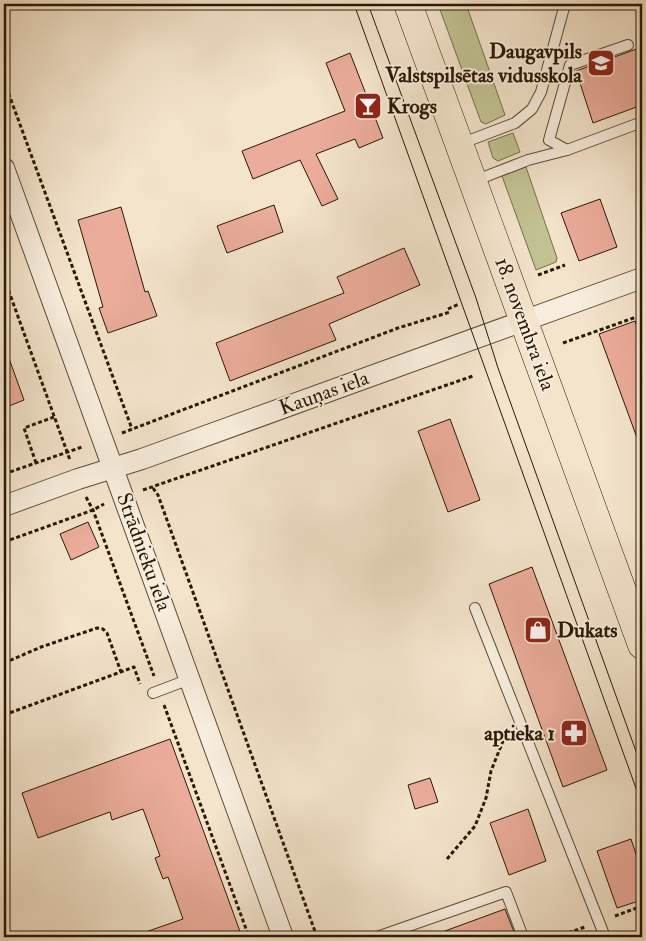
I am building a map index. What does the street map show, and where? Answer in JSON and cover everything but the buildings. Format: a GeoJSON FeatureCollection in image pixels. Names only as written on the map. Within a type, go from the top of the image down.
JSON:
{"type":"FeatureCollection","features":[{"type":"Feature","properties":{"kind":"main road","name":"18. novembra iela"},"geometry":{"type":"LineString","coordinates":[[408,4],[642,645]]}},
{"type":"Feature","properties":{"kind":"street","name":"Strādnieku iela"},"geometry":{"type":"LineString","coordinates":[[4,168],[283,937]]}},
{"type":"Feature","properties":{"kind":"street","name":"Kauņas iela"},"geometry":{"type":"LineString","coordinates":[[4,506],[525,322],[642,278]]}},
{"type":"Feature","properties":{"kind":"lane"},"geometry":{"type":"LineString","coordinates":[[459,144],[515,123],[532,110],[541,92],[565,4]]}},
{"type":"Feature","properties":{"kind":"lane"},"geometry":{"type":"LineString","coordinates":[[567,150],[549,140],[570,66],[628,45]]}},
{"type":"Feature","properties":{"kind":"lane"},"geometry":{"type":"LineString","coordinates":[[473,181],[528,160],[567,150],[642,122]]}},
{"type":"Feature","properties":{"kind":"lane"},"geometry":{"type":"LineString","coordinates":[[475,608],[605,937]]}},
{"type":"Feature","properties":{"kind":"lane"},"geometry":{"type":"LineString","coordinates":[[156,692],[190,679]]}},
{"type":"Feature","properties":{"kind":"lane"},"geometry":{"type":"LineString","coordinates":[[377,937],[506,892],[524,937]]}},
{"type":"Feature","properties":{"kind":"path"},"geometry":{"type":"LineString","coordinates":[[4,81],[132,429]]}},
{"type":"Feature","properties":{"kind":"path"},"geometry":{"type":"LineString","coordinates":[[538,275],[565,265]]}},
{"type":"Feature","properties":{"kind":"path"},"geometry":{"type":"LineString","coordinates":[[4,278],[72,466]]}},
{"type":"Feature","properties":{"kind":"path"},"geometry":{"type":"LineString","coordinates":[[121,433],[449,310],[460,304]]}},
{"type":"Feature","properties":{"kind":"path"},"geometry":{"type":"LineString","coordinates":[[563,343],[642,315]]}},
{"type":"Feature","properties":{"kind":"path"},"geometry":{"type":"LineString","coordinates":[[142,490],[473,376]]}},
{"type":"Feature","properties":{"kind":"path"},"geometry":{"type":"LineString","coordinates":[[36,463],[24,428],[54,417]]}},
{"type":"Feature","properties":{"kind":"path"},"geometry":{"type":"LineString","coordinates":[[4,474],[82,447]]}},
{"type":"Feature","properties":{"kind":"path"},"geometry":{"type":"LineString","coordinates":[[152,488],[158,495],[316,937]]}},
{"type":"Feature","properties":{"kind":"path"},"geometry":{"type":"LineString","coordinates":[[85,494],[93,510],[156,692],[249,937]]}},
{"type":"Feature","properties":{"kind":"path"},"geometry":{"type":"LineString","coordinates":[[4,542],[93,510],[104,504]]}},
{"type":"Feature","properties":{"kind":"path"},"geometry":{"type":"LineString","coordinates":[[4,663],[97,628],[103,629],[107,634],[121,672]]}},
{"type":"Feature","properties":{"kind":"path"},"geometry":{"type":"LineString","coordinates":[[4,715],[134,667],[142,689]]}},
{"type":"Feature","properties":{"kind":"path"},"geometry":{"type":"LineString","coordinates":[[447,860],[475,826],[486,798],[491,771],[504,737],[516,713]]}},
{"type":"Feature","properties":{"kind":"green space"},"geometry":{"type":"Polygon","coordinates":[[[438,4],[466,4],[505,115],[486,124],[481,122],[438,4]]]}},
{"type":"Feature","properties":{"kind":"green space"},"geometry":{"type":"Polygon","coordinates":[[[513,133],[520,152],[498,161],[493,158],[488,142],[513,133]]]}},
{"type":"Feature","properties":{"kind":"green space"},"geometry":{"type":"Polygon","coordinates":[[[526,167],[557,258],[556,262],[536,270],[502,176],[526,167]]]}},
{"type":"Feature","properties":{"kind":"tram line"},"geometry":{"type":"LineString","coordinates":[[354,4],[642,805]]}},
{"type":"Feature","properties":{"kind":"tram line"},"geometry":{"type":"LineString","coordinates":[[368,4],[476,298],[498,368],[642,768]]}},
{"type":"Feature","properties":{"kind":"place","name":"Daugavpils Valstspilsētas vidusskola"},"geometry":{"type":"Point","coordinates":[601,63]}},
{"type":"Feature","properties":{"kind":"place","name":"Krogs"},"geometry":{"type":"Point","coordinates":[368,106]}},
{"type":"Feature","properties":{"kind":"place","name":"Dukats"},"geometry":{"type":"Point","coordinates":[538,630]}},
{"type":"Feature","properties":{"kind":"place","name":"aptieka 1"},"geometry":{"type":"Point","coordinates":[574,733]}}]}
